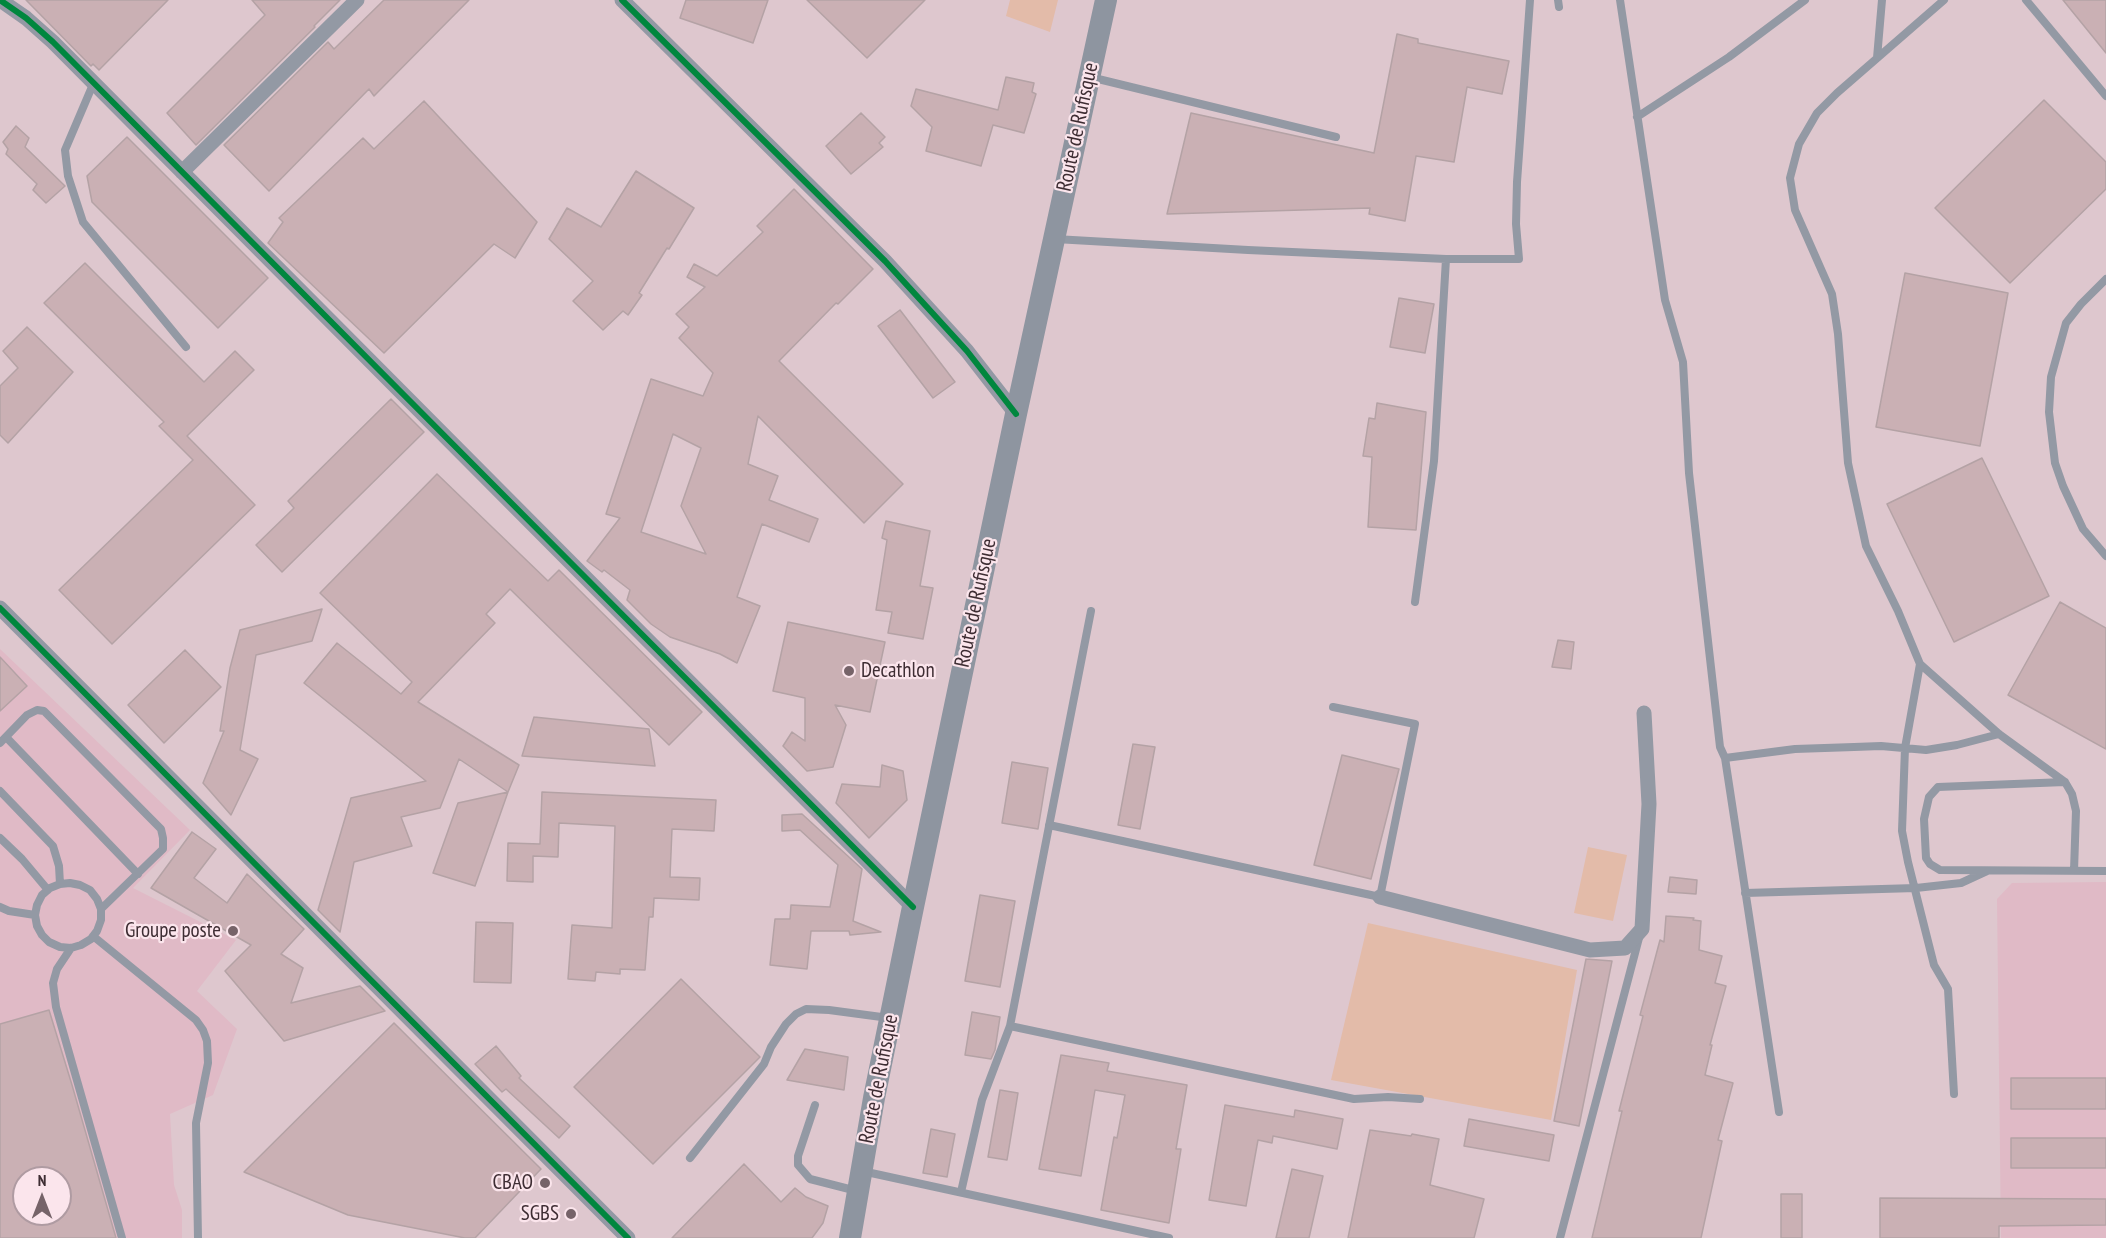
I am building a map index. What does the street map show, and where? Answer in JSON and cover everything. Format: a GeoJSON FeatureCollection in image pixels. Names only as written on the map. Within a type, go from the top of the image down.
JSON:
{"type":"FeatureCollection","features":[{"type":"Feature","properties":{"kind":"main road","name":"Route de Rufisque"},"geometry":{"type":"LineString","coordinates":[[849,1238],[913,907],[1016,414],[1106,0]]}},
{"type":"Feature","properties":{"kind":"main road","name":"Route de Rufisque"},"geometry":{"type":"LineString","coordinates":[[856,1238],[858,1189]]}},
{"type":"Feature","properties":{"kind":"street"},"geometry":{"type":"LineString","coordinates":[[0,0],[26,18],[94,82],[913,907]]}},
{"type":"Feature","properties":{"kind":"street"},"geometry":{"type":"LineString","coordinates":[[182,172],[357,0]]}},
{"type":"Feature","properties":{"kind":"street"},"geometry":{"type":"LineString","coordinates":[[622,0],[885,261],[968,351],[1016,414]]}},
{"type":"Feature","properties":{"kind":"street"},"geometry":{"type":"LineString","coordinates":[[0,608],[628,1238]]}},
{"type":"Feature","properties":{"kind":"street"},"geometry":{"type":"LineString","coordinates":[[1380,897],[1590,950],[1625,948],[1642,928],[1648,804],[1644,713]]}},
{"type":"Feature","properties":{"kind":"lane"},"geometry":{"type":"LineString","coordinates":[[1054,238],[1248,250],[1519,260],[1516,224],[1517,182],[1530,0]]}},
{"type":"Feature","properties":{"kind":"lane"},"geometry":{"type":"LineString","coordinates":[[1620,0],[1665,300],[1683,362],[1689,473],[1720,747],[1721,754],[1725,758],[1779,1112]]}},
{"type":"Feature","properties":{"kind":"lane"},"geometry":{"type":"LineString","coordinates":[[1637,117],[1729,57],[1805,0]]}},
{"type":"Feature","properties":{"kind":"lane"},"geometry":{"type":"LineString","coordinates":[[1877,58],[1882,0]]}},
{"type":"Feature","properties":{"kind":"lane"},"geometry":{"type":"LineString","coordinates":[[1944,0],[1817,113],[1799,144],[1790,178],[1795,210],[1832,294],[1838,334],[1848,463],[1866,546],[1898,611],[1920,664],[1999,734],[2065,782],[2072,794],[2076,811],[2074,871]]}},
{"type":"Feature","properties":{"kind":"lane"},"geometry":{"type":"LineString","coordinates":[[2026,0],[2106,96]]}},
{"type":"Feature","properties":{"kind":"lane"},"geometry":{"type":"LineString","coordinates":[[1089,77],[1336,137]]}},
{"type":"Feature","properties":{"kind":"lane"},"geometry":{"type":"LineString","coordinates":[[94,82],[65,150],[68,176],[83,222],[186,347]]}},
{"type":"Feature","properties":{"kind":"lane"},"geometry":{"type":"LineString","coordinates":[[1415,602],[1434,460],[1446,259]]}},
{"type":"Feature","properties":{"kind":"lane"},"geometry":{"type":"LineString","coordinates":[[2106,279],[2080,304],[2066,323],[2051,377],[2049,412],[2055,463],[2069,501],[2084,529],[2106,556]]}},
{"type":"Feature","properties":{"kind":"lane"},"geometry":{"type":"LineString","coordinates":[[961,1192],[982,1100],[1010,1026],[1092,611]]}},
{"type":"Feature","properties":{"kind":"lane"},"geometry":{"type":"LineString","coordinates":[[1920,664],[1905,748],[1902,831],[1934,965],[1948,989],[1954,1094]]}},
{"type":"Feature","properties":{"kind":"lane"},"geometry":{"type":"LineString","coordinates":[[1049,825],[1380,897],[1415,724],[1333,707]]}},
{"type":"Feature","properties":{"kind":"lane"},"geometry":{"type":"LineString","coordinates":[[101,909],[138,874],[163,849],[161,829],[44,711],[38,710],[27,715],[3,740],[138,874]]}},
{"type":"Feature","properties":{"kind":"lane"},"geometry":{"type":"LineString","coordinates":[[1725,758],[1795,749],[1881,746],[1926,750],[1999,734]]}},
{"type":"Feature","properties":{"kind":"lane"},"geometry":{"type":"LineString","coordinates":[[2065,782],[1943,785],[1934,790],[1929,797],[1924,819],[1926,858],[1930,864],[1940,870],[2106,871]]}},
{"type":"Feature","properties":{"kind":"lane"},"geometry":{"type":"LineString","coordinates":[[0,792],[52,846],[59,866],[60,884]]}},
{"type":"Feature","properties":{"kind":"lane"},"geometry":{"type":"LineString","coordinates":[[0,838],[22,859],[48,890]]}},
{"type":"Feature","properties":{"kind":"lane"},"geometry":{"type":"LineString","coordinates":[[1746,893],[1916,888],[1961,883],[1989,870]]}},
{"type":"Feature","properties":{"kind":"lane"},"geometry":{"type":"LineString","coordinates":[[70,882],[90,890],[101,909],[101,920],[93,936],[81,945],[70,948],[49,942],[42,935],[35,915],[37,904],[48,890],[70,882]]}},
{"type":"Feature","properties":{"kind":"lane"},"geometry":{"type":"LineString","coordinates":[[0,907],[9,911],[35,915]]}},
{"type":"Feature","properties":{"kind":"lane"},"geometry":{"type":"LineString","coordinates":[[1560,1238],[1642,928]]}},
{"type":"Feature","properties":{"kind":"lane"},"geometry":{"type":"LineString","coordinates":[[93,936],[196,1020],[203,1029],[207,1041],[208,1063],[196,1123],[198,1238]]}},
{"type":"Feature","properties":{"kind":"lane"},"geometry":{"type":"LineString","coordinates":[[70,948],[57,969],[53,983],[56,1007],[122,1238]]}},
{"type":"Feature","properties":{"kind":"lane"},"geometry":{"type":"LineString","coordinates":[[690,1158],[765,1064],[771,1047],[786,1024],[796,1014],[806,1009],[830,1010],[890,1018]]}},
{"type":"Feature","properties":{"kind":"lane"},"geometry":{"type":"LineString","coordinates":[[1010,1026],[1353,1099],[1404,1096],[1420,1099]]}},
{"type":"Feature","properties":{"kind":"lane"},"geometry":{"type":"LineString","coordinates":[[815,1105],[798,1156],[798,1165],[810,1179],[858,1189],[961,1192],[1168,1238]]}},
{"type":"Feature","properties":{"kind":"shaded area"},"geometry":{"type":"Polygon","coordinates":[[[1010,0],[1058,0],[1050,32],[1006,16],[1010,0]]]}},
{"type":"Feature","properties":{"kind":"shaded area"},"geometry":{"type":"Polygon","coordinates":[[[0,649],[190,830],[133,888],[236,940],[197,991],[237,1029],[213,1095],[170,1114],[174,1185],[182,1210],[182,1238],[0,1238],[0,649]]]}},
{"type":"Feature","properties":{"kind":"shaded area"},"geometry":{"type":"Polygon","coordinates":[[[1588,847],[1627,855],[1613,921],[1574,913],[1588,847]]]}},
{"type":"Feature","properties":{"kind":"shaded area"},"geometry":{"type":"Polygon","coordinates":[[[2106,882],[2106,1238],[2001,1238],[1997,899],[2012,883],[2106,882]]]}},
{"type":"Feature","properties":{"kind":"shaded area"},"geometry":{"type":"Polygon","coordinates":[[[1368,923],[1577,970],[1551,1120],[1331,1080],[1368,923]]]}},
{"type":"Feature","properties":{"kind":"building"},"geometry":{"type":"Polygon","coordinates":[[[26,0],[168,0],[99,70],[93,64],[91,66],[26,0]]]}},
{"type":"Feature","properties":{"kind":"building"},"geometry":{"type":"Polygon","coordinates":[[[252,0],[340,0],[196,145],[167,113],[265,15],[252,0]]]}},
{"type":"Feature","properties":{"kind":"building"},"geometry":{"type":"Polygon","coordinates":[[[384,0],[469,0],[374,96],[369,89],[269,191],[224,145],[328,42],[334,49],[384,0]]]}},
{"type":"Feature","properties":{"kind":"building"},"geometry":{"type":"Polygon","coordinates":[[[686,0],[768,0],[753,43],[680,18],[686,0]]]}},
{"type":"Feature","properties":{"kind":"building"},"geometry":{"type":"Polygon","coordinates":[[[807,0],[925,0],[867,58],[807,0]]]}},
{"type":"Feature","properties":{"kind":"building"},"geometry":{"type":"Polygon","coordinates":[[[2063,0],[2106,0],[2106,53],[2063,0]]]}},
{"type":"Feature","properties":{"kind":"building"},"geometry":{"type":"Polygon","coordinates":[[[1397,34],[1418,39],[1418,43],[1509,61],[1502,94],[1467,87],[1454,162],[1416,156],[1405,221],[1369,214],[1370,208],[1167,214],[1191,113],[1374,153],[1397,34]]]}},
{"type":"Feature","properties":{"kind":"building"},"geometry":{"type":"Polygon","coordinates":[[[1006,77],[1034,83],[1032,92],[1036,94],[1024,133],[993,125],[981,166],[926,151],[932,127],[911,106],[916,89],[998,110],[1006,77]]]}},
{"type":"Feature","properties":{"kind":"building"},"geometry":{"type":"Polygon","coordinates":[[[2044,100],[2106,162],[2106,189],[2010,283],[1935,208],[2044,100]]]}},
{"type":"Feature","properties":{"kind":"building"},"geometry":{"type":"Polygon","coordinates":[[[424,101],[537,222],[515,258],[494,244],[384,353],[268,243],[283,222],[279,218],[363,138],[374,149],[424,101]]]}},
{"type":"Feature","properties":{"kind":"building"},"geometry":{"type":"Polygon","coordinates":[[[861,113],[885,137],[879,143],[883,147],[851,174],[826,146],[861,113]]]}},
{"type":"Feature","properties":{"kind":"building"},"geometry":{"type":"Polygon","coordinates":[[[16,126],[29,138],[25,147],[65,186],[46,203],[33,190],[37,184],[6,154],[8,149],[3,142],[16,126]]]}},
{"type":"Feature","properties":{"kind":"building"},"geometry":{"type":"Polygon","coordinates":[[[127,137],[268,278],[218,328],[92,202],[87,176],[127,137]]]}},
{"type":"Feature","properties":{"kind":"building"},"geometry":{"type":"Polygon","coordinates":[[[636,171],[694,208],[639,293],[642,295],[628,315],[623,311],[603,330],[573,301],[593,281],[549,239],[567,208],[601,227],[636,171]]]}},
{"type":"Feature","properties":{"kind":"building"},"geometry":{"type":"Polygon","coordinates":[[[794,189],[873,269],[779,361],[903,484],[864,523],[758,416],[748,464],[778,476],[769,500],[818,519],[809,542],[762,524],[737,597],[760,606],[737,663],[720,654],[670,637],[651,624],[627,600],[630,590],[604,570],[602,572],[587,561],[620,518],[606,514],[651,379],[703,396],[713,373],[679,338],[689,327],[676,314],[705,287],[687,277],[694,264],[717,276],[763,232],[757,226],[794,189]],[[673,434],[641,532],[706,554],[681,506],[701,448],[673,434]]]}},
{"type":"Feature","properties":{"kind":"building"},"geometry":{"type":"Polygon","coordinates":[[[85,263],[204,382],[235,351],[254,370],[187,436],[255,505],[112,644],[59,590],[193,460],[159,426],[164,422],[44,303],[85,263]]]}},
{"type":"Feature","properties":{"kind":"building"},"geometry":{"type":"Polygon","coordinates":[[[1905,273],[2008,293],[1980,446],[1876,427],[1905,273]]]}},
{"type":"Feature","properties":{"kind":"building"},"geometry":{"type":"Polygon","coordinates":[[[1399,298],[1434,304],[1425,353],[1390,347],[1399,298]]]}},
{"type":"Feature","properties":{"kind":"building"},"geometry":{"type":"Polygon","coordinates":[[[900,310],[955,382],[933,398],[878,326],[900,310]]]}},
{"type":"Feature","properties":{"kind":"building"},"geometry":{"type":"Polygon","coordinates":[[[27,327],[73,372],[8,443],[0,435],[0,386],[18,368],[3,351],[27,327]]]}},
{"type":"Feature","properties":{"kind":"building"},"geometry":{"type":"Polygon","coordinates":[[[391,399],[424,432],[282,572],[256,545],[294,508],[288,501],[391,399]]]}},
{"type":"Feature","properties":{"kind":"building"},"geometry":{"type":"Polygon","coordinates":[[[1377,403],[1426,412],[1416,530],[1368,527],[1372,457],[1363,456],[1369,418],[1375,419],[1377,403]]]}},
{"type":"Feature","properties":{"kind":"building"},"geometry":{"type":"Polygon","coordinates":[[[1982,458],[2049,596],[1954,642],[1887,504],[1982,458]]]}},
{"type":"Feature","properties":{"kind":"building"},"geometry":{"type":"Polygon","coordinates":[[[437,474],[548,581],[559,570],[702,712],[669,745],[510,589],[486,614],[495,623],[418,702],[519,765],[508,792],[459,759],[440,808],[401,817],[412,846],[354,862],[340,932],[318,910],[351,798],[426,781],[304,683],[337,643],[401,694],[412,682],[320,593],[437,474]]]}},
{"type":"Feature","properties":{"kind":"building"},"geometry":{"type":"Polygon","coordinates":[[[886,521],[930,531],[920,586],[933,588],[923,639],[888,633],[892,612],[876,610],[887,540],[882,538],[886,521]]]}},
{"type":"Feature","properties":{"kind":"building"},"geometry":{"type":"Polygon","coordinates":[[[2060,602],[2106,628],[2106,749],[2008,695],[2060,602]]]}},
{"type":"Feature","properties":{"kind":"building"},"geometry":{"type":"Polygon","coordinates":[[[322,609],[312,641],[256,655],[240,750],[258,759],[231,815],[203,783],[224,731],[220,731],[230,668],[240,630],[322,609]]]}},
{"type":"Feature","properties":{"kind":"building"},"geometry":{"type":"Polygon","coordinates":[[[788,622],[885,642],[870,712],[835,705],[846,725],[833,767],[807,771],[783,746],[792,732],[805,741],[805,698],[773,691],[788,622]]]}},
{"type":"Feature","properties":{"kind":"building"},"geometry":{"type":"Polygon","coordinates":[[[1558,640],[1574,642],[1571,669],[1552,667],[1558,640]]]}},
{"type":"Feature","properties":{"kind":"building"},"geometry":{"type":"Polygon","coordinates":[[[185,650],[221,687],[164,743],[128,705],[185,650]]]}},
{"type":"Feature","properties":{"kind":"building"},"geometry":{"type":"Polygon","coordinates":[[[0,657],[27,686],[0,711],[0,657]]]}},
{"type":"Feature","properties":{"kind":"building"},"geometry":{"type":"Polygon","coordinates":[[[534,717],[649,729],[655,766],[522,756],[534,717]]]}},
{"type":"Feature","properties":{"kind":"building"},"geometry":{"type":"Polygon","coordinates":[[[1133,744],[1155,747],[1140,829],[1118,825],[1133,744]]]}},
{"type":"Feature","properties":{"kind":"building"},"geometry":{"type":"Polygon","coordinates":[[[1342,755],[1399,769],[1371,879],[1314,865],[1342,755]]]}},
{"type":"Feature","properties":{"kind":"building"},"geometry":{"type":"Polygon","coordinates":[[[1012,762],[1048,768],[1038,829],[1002,823],[1012,762]]]}},
{"type":"Feature","properties":{"kind":"building"},"geometry":{"type":"Polygon","coordinates":[[[882,765],[903,771],[907,800],[869,838],[836,803],[842,784],[880,787],[882,765]]]}},
{"type":"Feature","properties":{"kind":"building"},"geometry":{"type":"Polygon","coordinates":[[[508,792],[475,886],[433,873],[458,803],[508,792]]]}},
{"type":"Feature","properties":{"kind":"building"},"geometry":{"type":"Polygon","coordinates":[[[542,792],[716,800],[714,831],[672,829],[670,877],[700,878],[699,900],[654,898],[653,917],[649,917],[645,970],[620,969],[620,974],[596,972],[595,981],[568,979],[572,925],[612,928],[615,826],[559,823],[558,857],[533,856],[533,882],[507,881],[508,843],[540,844],[542,792]]]}},
{"type":"Feature","properties":{"kind":"building"},"geometry":{"type":"Polygon","coordinates":[[[802,814],[862,869],[853,921],[881,932],[850,935],[849,931],[811,931],[807,969],[770,965],[775,919],[790,919],[791,905],[830,907],[838,865],[800,830],[782,831],[782,815],[802,814]]]}},
{"type":"Feature","properties":{"kind":"building"},"geometry":{"type":"Polygon","coordinates":[[[192,832],[216,849],[194,878],[227,903],[247,874],[304,929],[281,954],[303,968],[291,1003],[360,986],[385,1011],[284,1041],[225,971],[251,945],[151,888],[192,832]]]}},
{"type":"Feature","properties":{"kind":"building"},"geometry":{"type":"Polygon","coordinates":[[[1670,877],[1697,880],[1696,894],[1668,892],[1670,877]]]}},
{"type":"Feature","properties":{"kind":"building"},"geometry":{"type":"Polygon","coordinates":[[[980,895],[1015,901],[1000,987],[965,981],[980,895]]]}},
{"type":"Feature","properties":{"kind":"building"},"geometry":{"type":"Polygon","coordinates":[[[1666,916],[1694,918],[1693,920],[1701,921],[1699,950],[1722,956],[1715,983],[1726,986],[1710,1045],[1712,1045],[1705,1075],[1733,1083],[1718,1140],[1722,1141],[1701,1238],[1592,1238],[1622,1111],[1619,1111],[1643,1016],[1640,1015],[1660,940],[1664,942],[1666,916]]]}},
{"type":"Feature","properties":{"kind":"building"},"geometry":{"type":"Polygon","coordinates":[[[476,922],[513,923],[511,983],[474,982],[476,922]]]}},
{"type":"Feature","properties":{"kind":"building"},"geometry":{"type":"Polygon","coordinates":[[[1586,959],[1612,961],[1579,1126],[1554,1121],[1586,959]]]}},
{"type":"Feature","properties":{"kind":"building"},"geometry":{"type":"Polygon","coordinates":[[[681,979],[760,1057],[653,1164],[574,1087],[681,979]]]}},
{"type":"Feature","properties":{"kind":"building"},"geometry":{"type":"Polygon","coordinates":[[[49,1010],[116,1238],[0,1238],[0,1024],[49,1010]]]}},
{"type":"Feature","properties":{"kind":"building"},"geometry":{"type":"Polygon","coordinates":[[[972,1012],[1000,1017],[995,1050],[991,1059],[965,1055],[972,1012]]]}},
{"type":"Feature","properties":{"kind":"building"},"geometry":{"type":"Polygon","coordinates":[[[394,1023],[541,1169],[475,1238],[348,1215],[244,1172],[394,1023]]]}},
{"type":"Feature","properties":{"kind":"building"},"geometry":{"type":"Polygon","coordinates":[[[496,1046],[521,1076],[519,1078],[570,1126],[559,1138],[506,1089],[502,1092],[475,1064],[496,1046]]]}},
{"type":"Feature","properties":{"kind":"building"},"geometry":{"type":"Polygon","coordinates":[[[805,1049],[848,1057],[844,1090],[787,1080],[805,1049]]]}},
{"type":"Feature","properties":{"kind":"building"},"geometry":{"type":"Polygon","coordinates":[[[1061,1055],[1109,1063],[1107,1071],[1187,1085],[1176,1149],[1181,1149],[1169,1223],[1101,1210],[1114,1137],[1117,1138],[1125,1095],[1095,1090],[1081,1176],[1039,1169],[1061,1055]]]}},
{"type":"Feature","properties":{"kind":"building"},"geometry":{"type":"Polygon","coordinates":[[[2011,1078],[2106,1078],[2106,1109],[2011,1109],[2011,1078]]]}},
{"type":"Feature","properties":{"kind":"building"},"geometry":{"type":"Polygon","coordinates":[[[1000,1090],[1018,1093],[1007,1160],[988,1157],[1000,1090]]]}},
{"type":"Feature","properties":{"kind":"building"},"geometry":{"type":"Polygon","coordinates":[[[1225,1105],[1294,1117],[1295,1110],[1343,1119],[1337,1149],[1273,1136],[1272,1143],[1258,1140],[1246,1206],[1209,1200],[1225,1105]]]}},
{"type":"Feature","properties":{"kind":"building"},"geometry":{"type":"Polygon","coordinates":[[[1469,1119],[1554,1135],[1549,1161],[1464,1146],[1469,1119]]]}},
{"type":"Feature","properties":{"kind":"building"},"geometry":{"type":"Polygon","coordinates":[[[931,1129],[955,1134],[947,1177],[923,1173],[931,1129]]]}},
{"type":"Feature","properties":{"kind":"building"},"geometry":{"type":"Polygon","coordinates":[[[1370,1130],[1439,1139],[1430,1185],[1484,1199],[1474,1238],[1348,1238],[1370,1130]]]}},
{"type":"Feature","properties":{"kind":"building"},"geometry":{"type":"Polygon","coordinates":[[[2011,1138],[2106,1138],[2106,1168],[2011,1168],[2011,1138]]]}},
{"type":"Feature","properties":{"kind":"building"},"geometry":{"type":"Polygon","coordinates":[[[744,1164],[781,1202],[795,1188],[806,1197],[828,1206],[823,1223],[812,1238],[672,1238],[744,1164]]]}},
{"type":"Feature","properties":{"kind":"building"},"geometry":{"type":"Polygon","coordinates":[[[1292,1169],[1323,1176],[1309,1238],[1276,1238],[1292,1169]]]}},
{"type":"Feature","properties":{"kind":"building"},"geometry":{"type":"Polygon","coordinates":[[[1781,1194],[1802,1194],[1802,1238],[1781,1238],[1781,1194]]]}},
{"type":"Feature","properties":{"kind":"building"},"geometry":{"type":"Polygon","coordinates":[[[1880,1198],[2106,1199],[2106,1225],[1999,1226],[1999,1238],[1880,1238],[1880,1198]]]}},
{"type":"Feature","properties":{"kind":"cycle path"},"geometry":{"type":"LineString","coordinates":[[0,0],[26,18],[53,42],[913,907]]}},
{"type":"Feature","properties":{"kind":"cycle path"},"geometry":{"type":"LineString","coordinates":[[622,0],[885,261],[967,351],[1016,414]]}},
{"type":"Feature","properties":{"kind":"cycle path"},"geometry":{"type":"LineString","coordinates":[[0,608],[628,1238]]}},
{"type":"Feature","properties":{"kind":"place","name":"Decathlon"},"geometry":{"type":"Point","coordinates":[849,671]}},
{"type":"Feature","properties":{"kind":"place","name":"Groupe poste"},"geometry":{"type":"Point","coordinates":[233,931]}},
{"type":"Feature","properties":{"kind":"place","name":"CBAO"},"geometry":{"type":"Point","coordinates":[545,1183]}},
{"type":"Feature","properties":{"kind":"place","name":"SGBS"},"geometry":{"type":"Point","coordinates":[571,1214]}}]}
